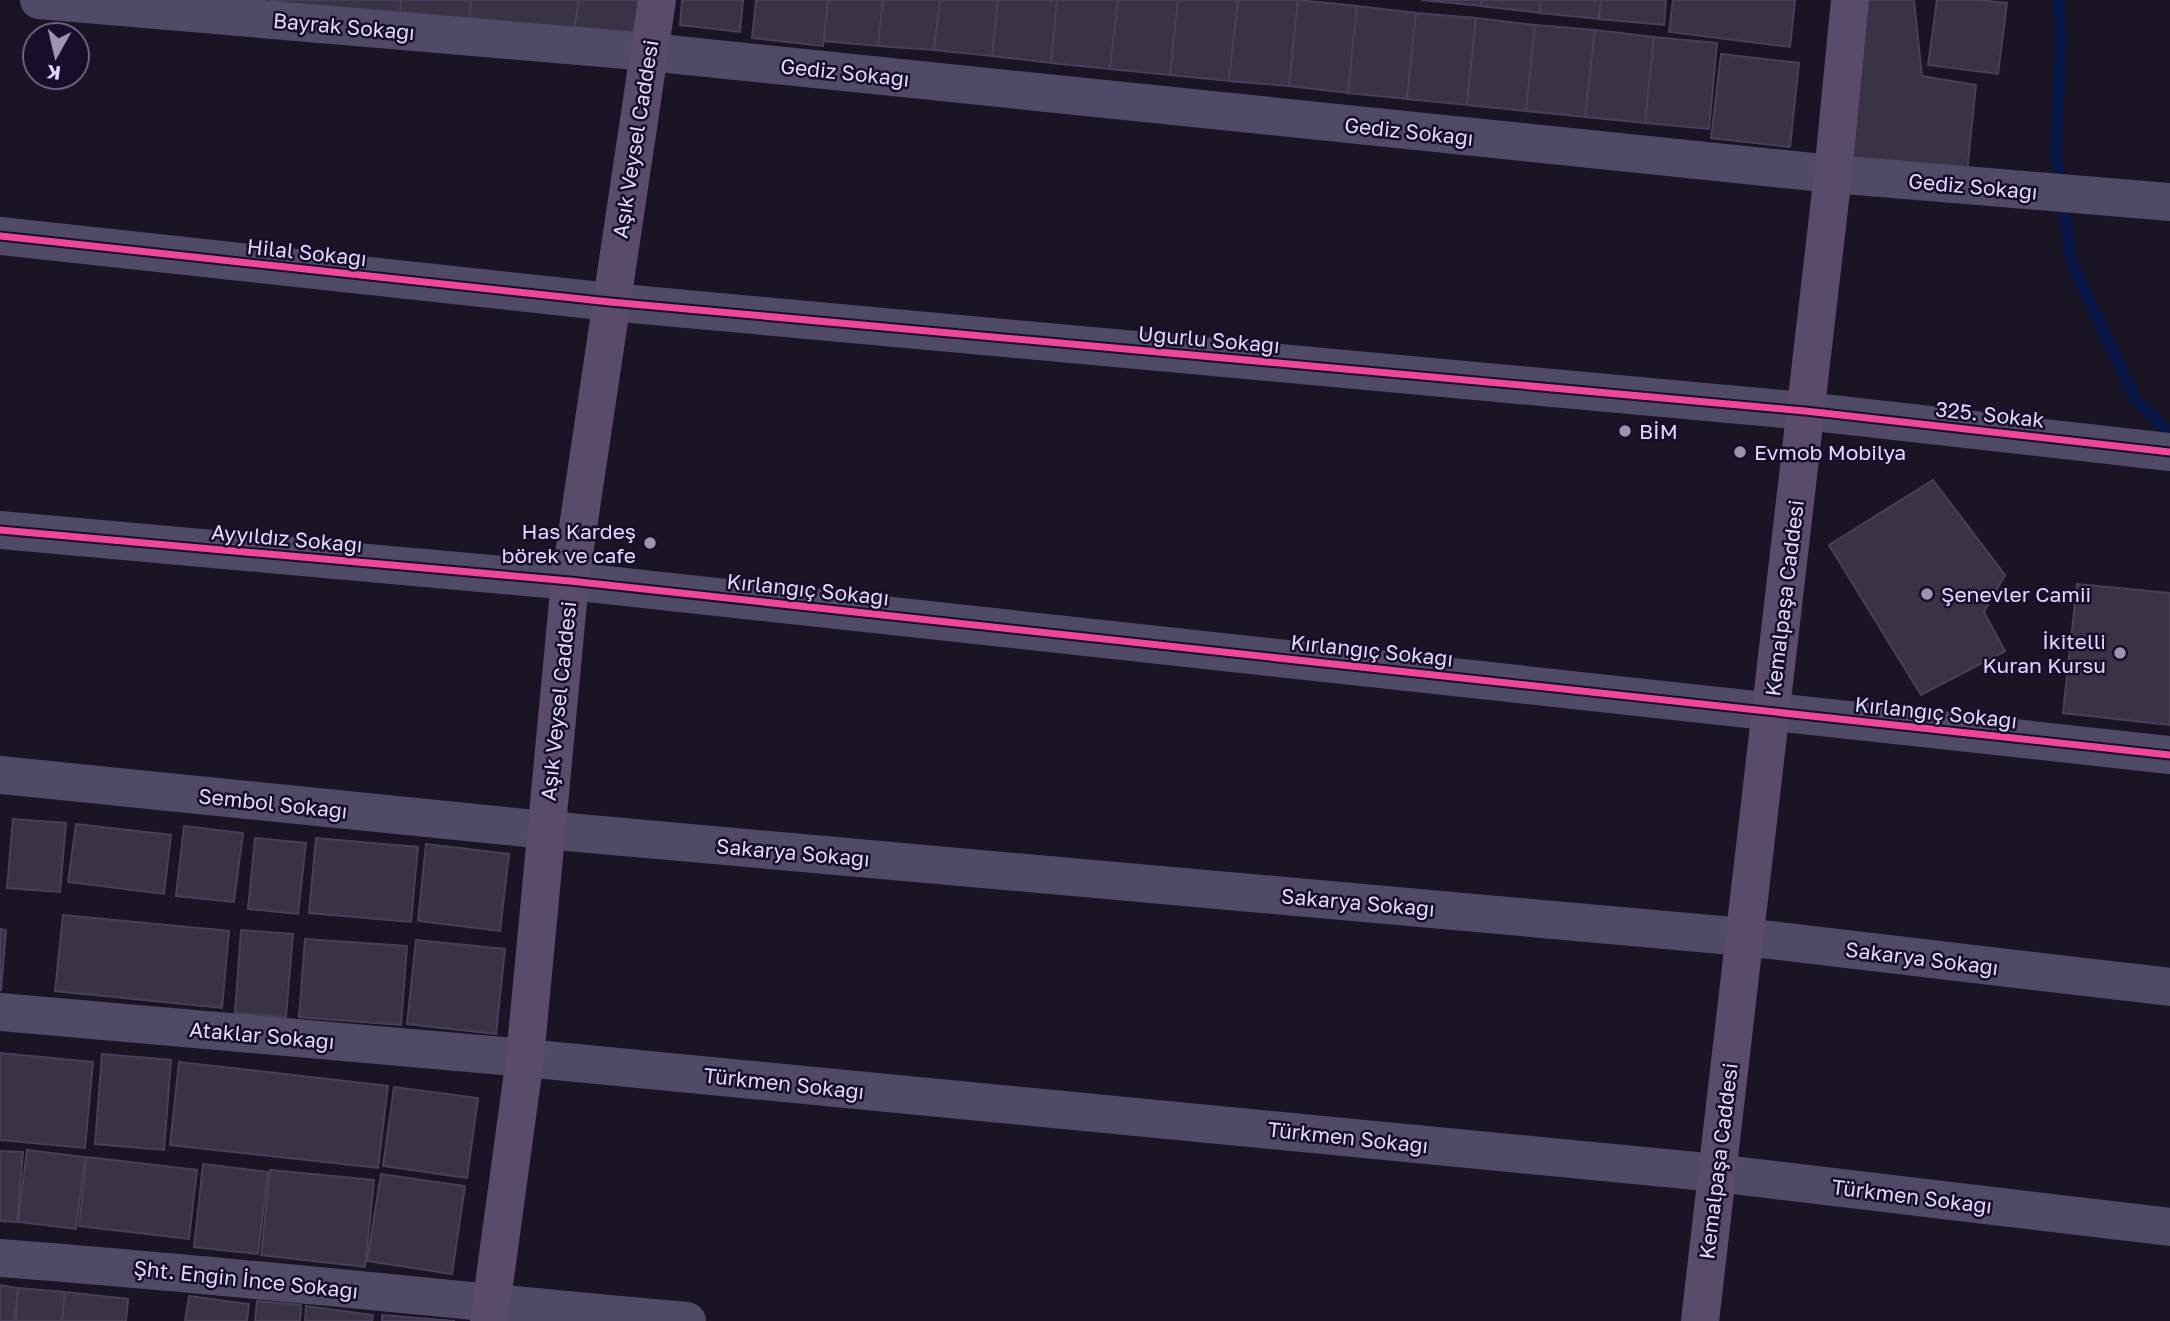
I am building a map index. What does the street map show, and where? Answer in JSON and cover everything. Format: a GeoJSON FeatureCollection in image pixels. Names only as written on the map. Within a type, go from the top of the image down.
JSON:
{"type":"FeatureCollection","features":[{"type":"Feature","properties":{"kind":"main road","name":"Aşık Veysel Caddesi"},"geometry":{"type":"LineString","coordinates":[[490,1312],[525,1058],[570,581],[657,0]]}},
{"type":"Feature","properties":{"kind":"main road","name":"Kemalpaşa Caddesi"},"geometry":{"type":"LineString","coordinates":[[1700,1321],[1833,174],[1850,0]]}},
{"type":"Feature","properties":{"kind":"street","name":"Bayrak Sokağı"},"geometry":{"type":"LineString","coordinates":[[38,0],[649,52]]}},
{"type":"Feature","properties":{"kind":"street","name":"Gediz Sokağı"},"geometry":{"type":"LineString","coordinates":[[649,52],[1833,174],[2170,202]]}},
{"type":"Feature","properties":{"kind":"street","name":"Hilal Sokağı"},"geometry":{"type":"LineString","coordinates":[[0,236],[610,302]]}},
{"type":"Feature","properties":{"kind":"street","name":"Uğurlu Sokağı"},"geometry":{"type":"LineString","coordinates":[[610,302],[1805,411]]}},
{"type":"Feature","properties":{"kind":"street","name":"325. Sokak"},"geometry":{"type":"LineString","coordinates":[[1805,411],[2170,452]]}},
{"type":"Feature","properties":{"kind":"street","name":"Ayyıldız Sokağı"},"geometry":{"type":"LineString","coordinates":[[0,530],[570,581]]}},
{"type":"Feature","properties":{"kind":"street","name":"Kırlangıç Sokağı"},"geometry":{"type":"LineString","coordinates":[[570,581],[2170,755]]}},
{"type":"Feature","properties":{"kind":"street","name":"Sembol Sokağı"},"geometry":{"type":"LineString","coordinates":[[0,775],[545,830]]}},
{"type":"Feature","properties":{"kind":"street","name":"Sakarya Sokağı"},"geometry":{"type":"LineString","coordinates":[[545,830],[1744,937],[2170,987]]}},
{"type":"Feature","properties":{"kind":"street","name":"Ataklar Sokağı"},"geometry":{"type":"LineString","coordinates":[[0,1012],[525,1058]]}},
{"type":"Feature","properties":{"kind":"street","name":"Türkmen Sokağı"},"geometry":{"type":"LineString","coordinates":[[525,1058],[1717,1173],[2170,1227]]}},
{"type":"Feature","properties":{"kind":"street","name":"Şht. Engin İnce Sokağı"},"geometry":{"type":"LineString","coordinates":[[0,1258],[178,1271],[490,1312],[687,1321]]}},
{"type":"Feature","properties":{"kind":"building"},"geometry":{"type":"Polygon","coordinates":[[[271,0],[401,0],[400,17],[270,6],[271,0]]]}},
{"type":"Feature","properties":{"kind":"building"},"geometry":{"type":"Polygon","coordinates":[[[401,0],[471,0],[469,24],[400,17],[401,0]]]}},
{"type":"Feature","properties":{"kind":"building"},"geometry":{"type":"Polygon","coordinates":[[[471,0],[579,0],[574,31],[469,24],[471,0]]]}},
{"type":"Feature","properties":{"kind":"building"},"geometry":{"type":"Polygon","coordinates":[[[579,0],[640,0],[634,39],[574,31],[579,0]]]}},
{"type":"Feature","properties":{"kind":"building"},"geometry":{"type":"Polygon","coordinates":[[[682,0],[743,0],[740,32],[680,25],[682,0]]]}},
{"type":"Feature","properties":{"kind":"building"},"geometry":{"type":"Polygon","coordinates":[[[756,0],[828,0],[823,46],[752,38],[756,0]]]}},
{"type":"Feature","properties":{"kind":"building"},"geometry":{"type":"Polygon","coordinates":[[[828,0],[883,0],[878,46],[824,41],[828,0]]]}},
{"type":"Feature","properties":{"kind":"building"},"geometry":{"type":"Polygon","coordinates":[[[883,0],[940,0],[934,50],[878,46],[883,0]]]}},
{"type":"Feature","properties":{"kind":"building"},"geometry":{"type":"Polygon","coordinates":[[[940,0],[998,0],[992,56],[934,50],[940,0]]]}},
{"type":"Feature","properties":{"kind":"building"},"geometry":{"type":"Polygon","coordinates":[[[998,0],[1057,0],[1051,63],[992,56],[998,0]]]}},
{"type":"Feature","properties":{"kind":"building"},"geometry":{"type":"Polygon","coordinates":[[[1057,0],[1118,0],[1110,69],[1051,63],[1057,0]]]}},
{"type":"Feature","properties":{"kind":"building"},"geometry":{"type":"Polygon","coordinates":[[[1118,0],[1178,0],[1170,75],[1110,69],[1118,0]]]}},
{"type":"Feature","properties":{"kind":"building"},"geometry":{"type":"Polygon","coordinates":[[[1178,0],[1238,0],[1229,81],[1170,75],[1178,0]]]}},
{"type":"Feature","properties":{"kind":"building"},"geometry":{"type":"Polygon","coordinates":[[[1238,0],[1298,0],[1289,86],[1229,81],[1238,0]]]}},
{"type":"Feature","properties":{"kind":"building"},"geometry":{"type":"Polygon","coordinates":[[[1298,0],[1357,6],[1348,93],[1289,86],[1298,0]]]}},
{"type":"Feature","properties":{"kind":"building"},"geometry":{"type":"Polygon","coordinates":[[[1421,0],[1481,0],[1481,6],[1421,0]]]}},
{"type":"Feature","properties":{"kind":"building"},"geometry":{"type":"Polygon","coordinates":[[[1481,0],[1541,0],[1540,13],[1481,6],[1481,0]]]}},
{"type":"Feature","properties":{"kind":"building"},"geometry":{"type":"Polygon","coordinates":[[[1541,0],[1601,0],[1599,19],[1540,13],[1541,0]]]}},
{"type":"Feature","properties":{"kind":"building"},"geometry":{"type":"Polygon","coordinates":[[[1601,0],[1666,0],[1664,25],[1599,19],[1601,0]]]}},
{"type":"Feature","properties":{"kind":"building"},"geometry":{"type":"Polygon","coordinates":[[[1673,0],[1795,0],[1790,47],[1669,32],[1673,0]]]}},
{"type":"Feature","properties":{"kind":"building"},"geometry":{"type":"Polygon","coordinates":[[[1866,0],[1914,0],[1922,76],[1976,85],[1967,172],[1848,163],[1866,0]]]}},
{"type":"Feature","properties":{"kind":"building"},"geometry":{"type":"Polygon","coordinates":[[[1937,0],[2007,3],[1998,74],[1928,65],[1937,0]]]}},
{"type":"Feature","properties":{"kind":"building"},"geometry":{"type":"Polygon","coordinates":[[[1357,6],[1416,13],[1407,99],[1348,93],[1357,6]]]}},
{"type":"Feature","properties":{"kind":"building"},"geometry":{"type":"Polygon","coordinates":[[[1416,13],[1476,18],[1467,105],[1407,99],[1416,13]]]}},
{"type":"Feature","properties":{"kind":"building"},"geometry":{"type":"Polygon","coordinates":[[[1476,18],[1535,25],[1526,111],[1467,105],[1476,18]]]}},
{"type":"Feature","properties":{"kind":"building"},"geometry":{"type":"Polygon","coordinates":[[[1535,25],[1595,30],[1585,117],[1526,111],[1535,25]]]}},
{"type":"Feature","properties":{"kind":"building"},"geometry":{"type":"Polygon","coordinates":[[[1595,30],[1654,37],[1645,123],[1585,117],[1595,30]]]}},
{"type":"Feature","properties":{"kind":"building"},"geometry":{"type":"Polygon","coordinates":[[[1654,37],[1717,43],[1709,129],[1645,123],[1654,37]]]}},
{"type":"Feature","properties":{"kind":"building"},"geometry":{"type":"Polygon","coordinates":[[[1721,54],[1799,63],[1790,147],[1711,138],[1721,54]]]}},
{"type":"Feature","properties":{"kind":"building","name":"Şenevler Camii"},"geometry":{"type":"Polygon","coordinates":[[[1933,480],[2005,575],[1984,612],[2005,651],[1921,695],[1829,545],[1933,480]]]}},
{"type":"Feature","properties":{"kind":"building","name":"İkitelli Kuran Kursu"},"geometry":{"type":"Polygon","coordinates":[[[2077,584],[2170,593],[2170,725],[2063,713],[2077,584]]]}},
{"type":"Feature","properties":{"kind":"building"},"geometry":{"type":"Polygon","coordinates":[[[13,819],[66,823],[60,892],[7,888],[13,819]]]}},
{"type":"Feature","properties":{"kind":"building"},"geometry":{"type":"Polygon","coordinates":[[[76,824],[171,835],[164,894],[68,882],[76,824]]]}},
{"type":"Feature","properties":{"kind":"building"},"geometry":{"type":"Polygon","coordinates":[[[184,826],[243,833],[234,902],[176,896],[184,826]]]}},
{"type":"Feature","properties":{"kind":"building"},"geometry":{"type":"Polygon","coordinates":[[[255,838],[306,843],[298,914],[248,909],[255,838]]]}},
{"type":"Feature","properties":{"kind":"building"},"geometry":{"type":"Polygon","coordinates":[[[316,838],[418,847],[411,922],[309,913],[316,838]]]}},
{"type":"Feature","properties":{"kind":"building"},"geometry":{"type":"Polygon","coordinates":[[[426,844],[509,854],[500,931],[418,921],[426,844]]]}},
{"type":"Feature","properties":{"kind":"building"},"geometry":{"type":"Polygon","coordinates":[[[63,915],[229,931],[222,1008],[55,991],[63,915]]]}},
{"type":"Feature","properties":{"kind":"building"},"geometry":{"type":"Polygon","coordinates":[[[0,929],[6,930],[1,990],[0,990],[0,929]]]}},
{"type":"Feature","properties":{"kind":"building"},"geometry":{"type":"Polygon","coordinates":[[[241,930],[293,934],[286,1017],[235,1013],[241,930]]]}},
{"type":"Feature","properties":{"kind":"building"},"geometry":{"type":"Polygon","coordinates":[[[305,939],[407,946],[401,1025],[299,1017],[305,939]]]}},
{"type":"Feature","properties":{"kind":"building"},"geometry":{"type":"Polygon","coordinates":[[[416,940],[505,949],[496,1034],[407,1024],[416,940]]]}},
{"type":"Feature","properties":{"kind":"building"},"geometry":{"type":"Polygon","coordinates":[[[0,1053],[93,1062],[85,1148],[0,1140],[0,1053]]]}},
{"type":"Feature","properties":{"kind":"building"},"geometry":{"type":"Polygon","coordinates":[[[102,1054],[171,1060],[164,1150],[95,1144],[102,1054]]]}},
{"type":"Feature","properties":{"kind":"building"},"geometry":{"type":"Polygon","coordinates":[[[179,1062],[388,1086],[378,1168],[170,1145],[179,1062]]]}},
{"type":"Feature","properties":{"kind":"building"},"geometry":{"type":"Polygon","coordinates":[[[394,1087],[478,1098],[467,1178],[383,1166],[394,1087]]]}},
{"type":"Feature","properties":{"kind":"building"},"geometry":{"type":"Polygon","coordinates":[[[27,1150],[85,1157],[76,1229],[18,1222],[27,1150]]]}},
{"type":"Feature","properties":{"kind":"building"},"geometry":{"type":"Polygon","coordinates":[[[0,1151],[23,1152],[17,1222],[0,1221],[0,1151]]]}},
{"type":"Feature","properties":{"kind":"building"},"geometry":{"type":"Polygon","coordinates":[[[87,1157],[197,1170],[189,1239],[79,1226],[87,1157]]]}},
{"type":"Feature","properties":{"kind":"building"},"geometry":{"type":"Polygon","coordinates":[[[203,1164],[268,1172],[258,1254],[194,1247],[203,1164]]]}},
{"type":"Feature","properties":{"kind":"building"},"geometry":{"type":"Polygon","coordinates":[[[270,1170],[374,1180],[365,1267],[261,1255],[270,1170]]]}},
{"type":"Feature","properties":{"kind":"building"},"geometry":{"type":"Polygon","coordinates":[[[381,1174],[465,1186],[452,1274],[367,1261],[381,1174]]]}},
{"type":"Feature","properties":{"kind":"building"},"geometry":{"type":"Polygon","coordinates":[[[0,1285],[18,1288],[14,1321],[0,1321],[0,1285]]]}},
{"type":"Feature","properties":{"kind":"building"},"geometry":{"type":"Polygon","coordinates":[[[18,1288],[65,1292],[62,1321],[16,1321],[18,1288]]]}},
{"type":"Feature","properties":{"kind":"building"},"geometry":{"type":"Polygon","coordinates":[[[65,1292],[128,1299],[126,1321],[62,1321],[65,1292]]]}},
{"type":"Feature","properties":{"kind":"building"},"geometry":{"type":"Polygon","coordinates":[[[189,1296],[249,1304],[247,1321],[185,1321],[189,1296]]]}},
{"type":"Feature","properties":{"kind":"building"},"geometry":{"type":"Polygon","coordinates":[[[257,1301],[301,1305],[300,1321],[255,1321],[257,1301]]]}},
{"type":"Feature","properties":{"kind":"building"},"geometry":{"type":"Polygon","coordinates":[[[306,1306],[373,1315],[372,1321],[305,1321],[306,1306]]]}},
{"type":"Feature","properties":{"kind":"building"},"geometry":{"type":"Polygon","coordinates":[[[382,1315],[455,1321],[382,1321],[382,1315]]]}},
{"type":"Feature","properties":{"kind":"waterway"},"geometry":{"type":"LineString","coordinates":[[2058,0],[2061,33],[2056,156],[2071,260],[2134,397],[2164,427]]}},
{"type":"Feature","properties":{"kind":"cycle path"},"geometry":{"type":"LineString","coordinates":[[0,236],[610,302],[1805,411],[2170,452]]}},
{"type":"Feature","properties":{"kind":"cycle path"},"geometry":{"type":"LineString","coordinates":[[0,530],[570,581],[2170,755]]}},
{"type":"Feature","properties":{"kind":"place","name":"BİM"},"geometry":{"type":"Point","coordinates":[1625,431]}},
{"type":"Feature","properties":{"kind":"place","name":"Evmob Mobilya"},"geometry":{"type":"Point","coordinates":[1740,452]}},
{"type":"Feature","properties":{"kind":"place","name":"Has Kardeş börek ve cafe"},"geometry":{"type":"Point","coordinates":[650,543]}},
{"type":"Feature","properties":{"kind":"place","name":"Şenevler Camii"},"geometry":{"type":"Point","coordinates":[1927,594]}},
{"type":"Feature","properties":{"kind":"place","name":"İkitelli Kuran Kursu"},"geometry":{"type":"Point","coordinates":[2120,653]}}]}
